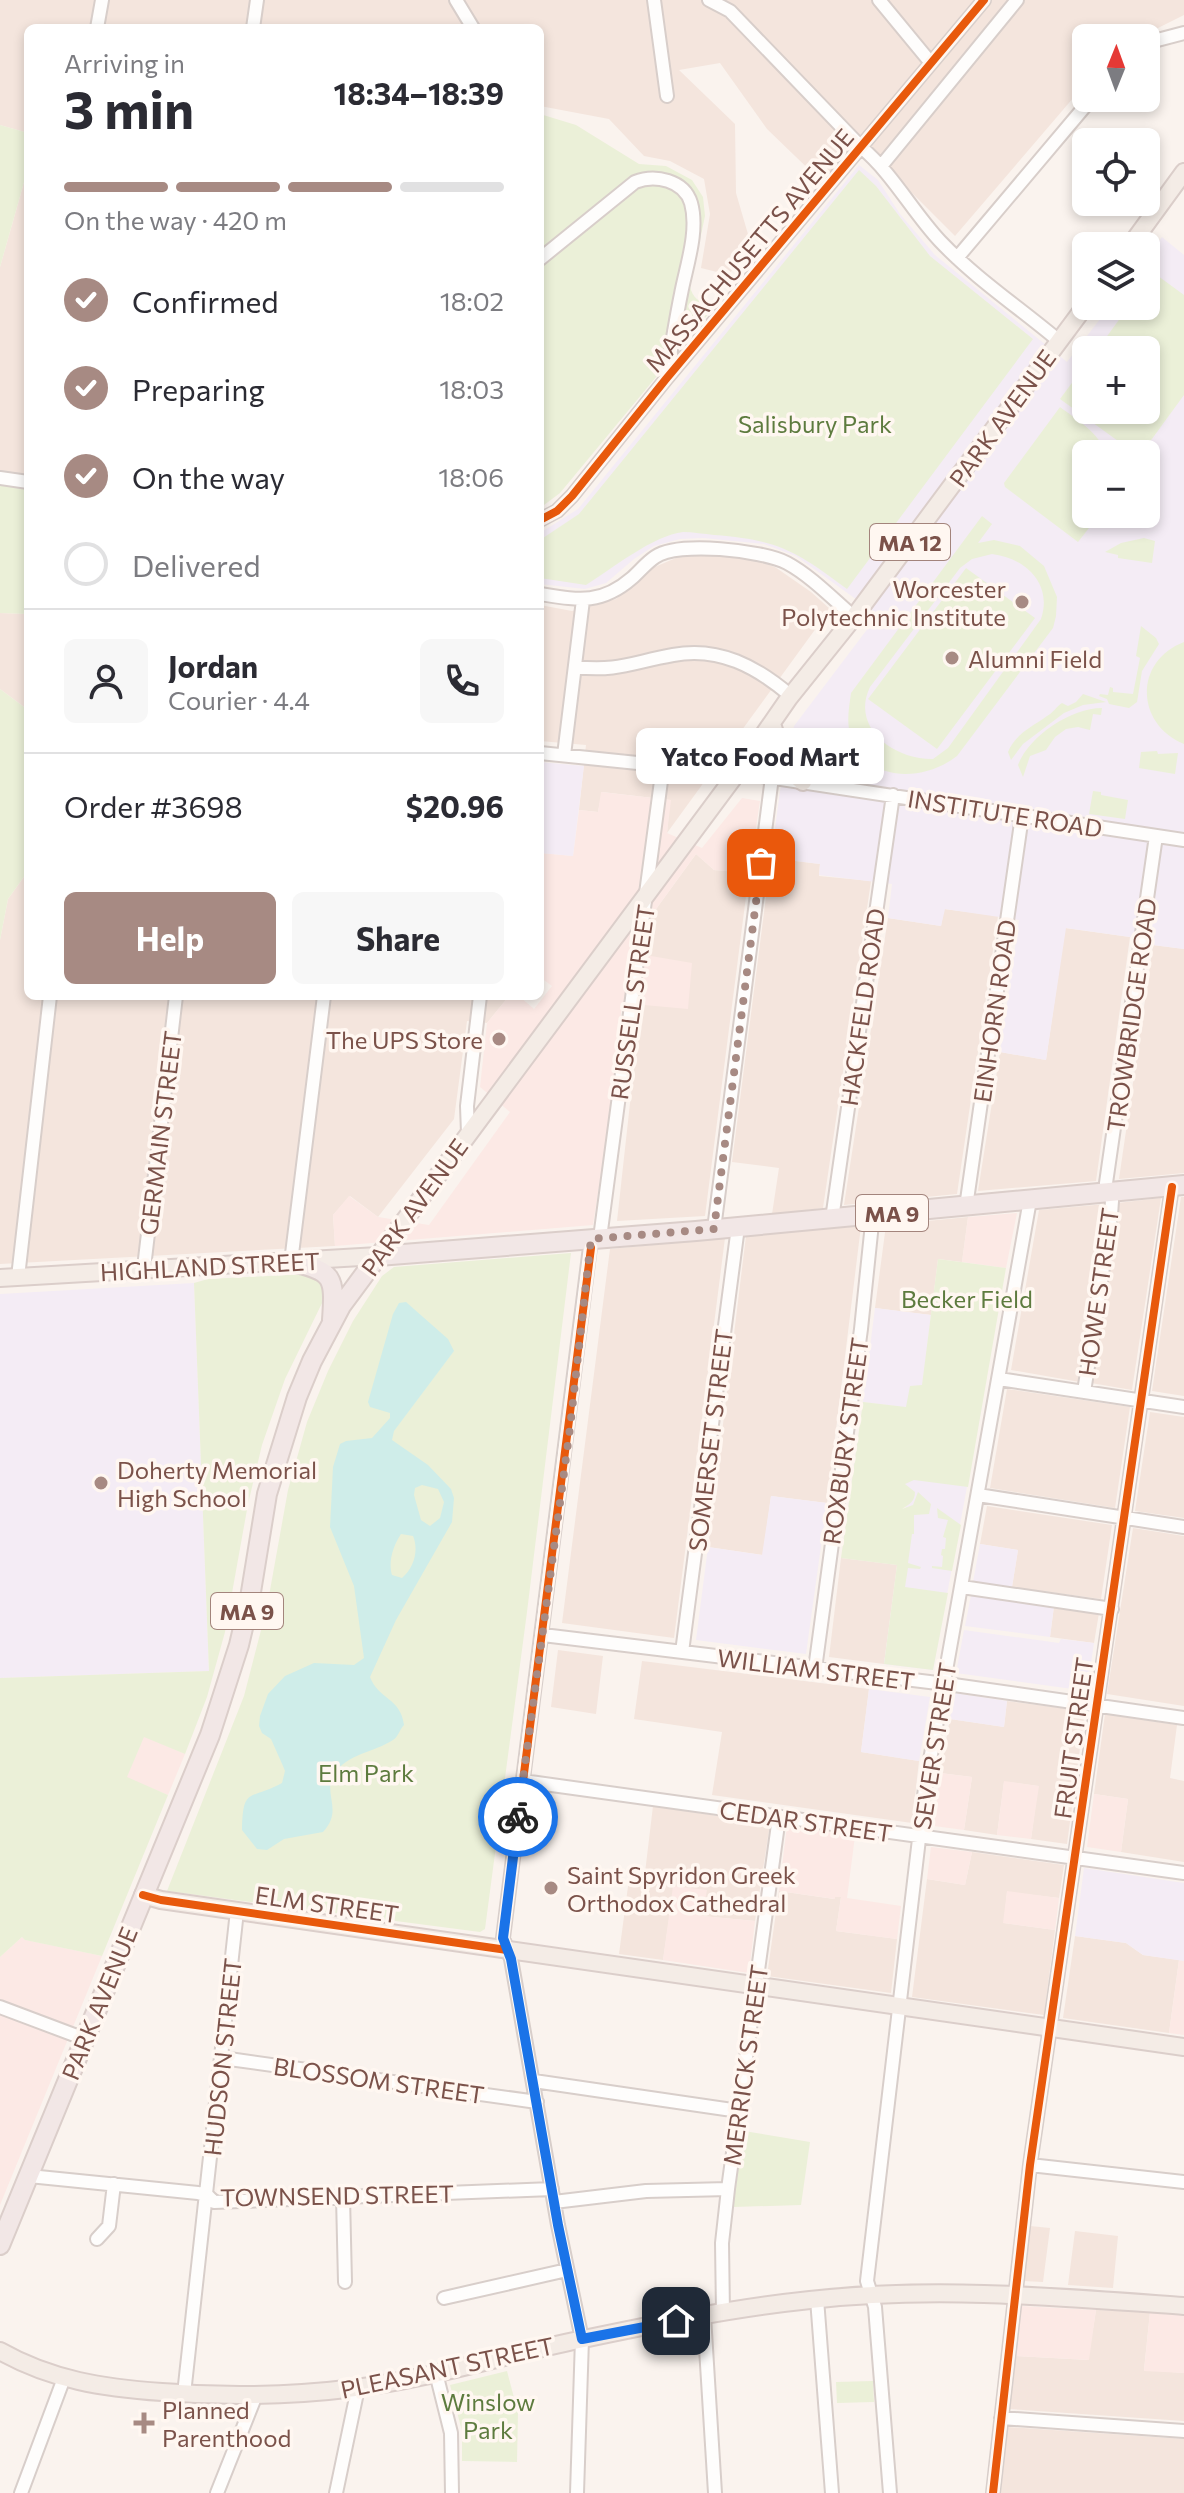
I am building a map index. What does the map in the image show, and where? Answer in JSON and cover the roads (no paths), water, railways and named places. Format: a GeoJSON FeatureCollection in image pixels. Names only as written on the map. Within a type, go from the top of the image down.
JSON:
{"type":"FeatureCollection","features":[{"type":"Feature","properties":{"kind":"highway","name":"HIGHLAND STREET"},"geometry":{"type":"LineString","coordinates":[[378,1256],[832,1219],[1178,1186]]}},
{"type":"Feature","properties":{"kind":"highway","name":"PARK AVENUE"},"geometry":{"type":"LineString","coordinates":[[0,2245],[215,1721],[247,1614],[263,1509],[304,1379],[341,1306],[378,1256]]}},
{"type":"Feature","properties":{"kind":"highway"},"geometry":{"type":"LineString","coordinates":[[291,1262],[317,1267],[328,1276],[332,1286],[332,1323]]}},
{"type":"Feature","properties":{"kind":"main road"},"geometry":{"type":"LineString","coordinates":[[1140,232],[1184,172]]}},
{"type":"Feature","properties":{"kind":"main road","name":"PARK AVENUE"},"geometry":{"type":"LineString","coordinates":[[378,1256],[791,696],[854,617],[1075,320]]}},
{"type":"Feature","properties":{"kind":"main road"},"geometry":{"type":"LineString","coordinates":[[772,724],[787,769],[803,782]]}},
{"type":"Feature","properties":{"kind":"main road","name":"HIGHLAND STREET"},"geometry":{"type":"LineString","coordinates":[[0,1278],[378,1256]]}},
{"type":"Feature","properties":{"kind":"main road","name":"ELM STREET"},"geometry":{"type":"LineString","coordinates":[[143,1895],[756,1987],[1184,2047]]}},
{"type":"Feature","properties":{"kind":"main road","name":"PLEASANT STREET"},"geometry":{"type":"LineString","coordinates":[[0,2351],[33,2368],[113,2388],[184,2394],[256,2395],[358,2388],[582,2339],[817,2299],[946,2293],[1184,2306]]}},
{"type":"Feature","properties":{"kind":"street"},"geometry":{"type":"LineString","coordinates":[[98,24],[102,0]]}},
{"type":"Feature","properties":{"kind":"street"},"geometry":{"type":"LineString","coordinates":[[254,24],[257,0]]}},
{"type":"Feature","properties":{"kind":"street"},"geometry":{"type":"LineString","coordinates":[[456,0],[471,24]]}},
{"type":"Feature","properties":{"kind":"street"},"geometry":{"type":"LineString","coordinates":[[654,0],[667,96]]}},
{"type":"Feature","properties":{"kind":"street"},"geometry":{"type":"LineString","coordinates":[[879,0],[931,63]]}},
{"type":"Feature","properties":{"kind":"street","name":"MASSACHUSETTS AVENUE"},"geometry":{"type":"LineString","coordinates":[[544,518],[557,511],[572,496],[666,379],[984,0]]}},
{"type":"Feature","properties":{"kind":"street","name":"MASSACHUSETTS AVENUE"},"geometry":{"type":"LineString","coordinates":[[882,165],[1017,0]]}},
{"type":"Feature","properties":{"kind":"street"},"geometry":{"type":"LineString","coordinates":[[719,2],[882,165],[917,215],[957,258],[1059,341]]}},
{"type":"Feature","properties":{"kind":"street"},"geometry":{"type":"LineString","coordinates":[[1160,39],[1184,33]]}},
{"type":"Feature","properties":{"kind":"street"},"geometry":{"type":"LineString","coordinates":[[957,258],[1080,112]]}},
{"type":"Feature","properties":{"kind":"street"},"geometry":{"type":"LineString","coordinates":[[544,256],[635,182],[663,179],[684,191],[691,200],[694,222],[666,379]]}},
{"type":"Feature","properties":{"kind":"street"},"geometry":{"type":"LineString","coordinates":[[0,478],[24,481]]}},
{"type":"Feature","properties":{"kind":"street"},"geometry":{"type":"LineString","coordinates":[[544,595],[583,600],[600,598],[664,552],[687,549],[748,553],[785,562],[854,617]]}},
{"type":"Feature","properties":{"kind":"street"},"geometry":{"type":"LineString","coordinates":[[564,755],[583,600]]}},
{"type":"Feature","properties":{"kind":"street"},"geometry":{"type":"LineString","coordinates":[[575,667],[614,669],[672,655],[708,654],[751,666],[791,696]]}},
{"type":"Feature","properties":{"kind":"street","name":"INSTITUTE ROAD"},"geometry":{"type":"LineString","coordinates":[[544,753],[772,777],[1184,840]]}},
{"type":"Feature","properties":{"kind":"street","name":"RUSSELL STREET"},"geometry":{"type":"LineString","coordinates":[[577,2493],[582,2339],[534,2081],[503,1938],[596,1239],[663,766]]}},
{"type":"Feature","properties":{"kind":"street"},"geometry":{"type":"LineString","coordinates":[[714,1229],[772,777]]}},
{"type":"Feature","properties":{"kind":"street","name":"HACKFELD ROAD"},"geometry":{"type":"LineString","coordinates":[[832,1219],[893,795]]}},
{"type":"Feature","properties":{"kind":"street","name":"EINHORN ROAD"},"geometry":{"type":"LineString","coordinates":[[966,1207],[1022,816]]}},
{"type":"Feature","properties":{"kind":"street","name":"TROWBRIDGE ROAD"},"geometry":{"type":"LineString","coordinates":[[1109,1193],[1106,1183],[1156,836]]}},
{"type":"Feature","properties":{"kind":"street"},"geometry":{"type":"LineString","coordinates":[[18,1277],[50,1000]]}},
{"type":"Feature","properties":{"kind":"street","name":"GERMAIN STREET"},"geometry":{"type":"LineString","coordinates":[[146,1270],[176,1000]]}},
{"type":"Feature","properties":{"kind":"street"},"geometry":{"type":"LineString","coordinates":[[291,1262],[324,1000]]}},
{"type":"Feature","properties":{"kind":"street"},"geometry":{"type":"LineString","coordinates":[[468,1133],[467,1106],[480,1000]]}},
{"type":"Feature","properties":{"kind":"street","name":"FRUIT STREET"},"geometry":{"type":"LineString","coordinates":[[993,2493],[1030,2165],[1140,1400],[1178,1186]]}},
{"type":"Feature","properties":{"kind":"street","name":"HOWE STREET"},"geometry":{"type":"LineString","coordinates":[[1084,1392],[1111,1215],[1109,1193]]}},
{"type":"Feature","properties":{"kind":"street","name":"SEVER STREET"},"geometry":{"type":"LineString","coordinates":[[890,2493],[875,2307],[867,2281],[919,1837],[1030,1200]]}},
{"type":"Feature","properties":{"kind":"street","name":"ROXBURY STREET"},"geometry":{"type":"LineString","coordinates":[[815,1669],[873,1214]]}},
{"type":"Feature","properties":{"kind":"street","name":"SOMERSET STREET"},"geometry":{"type":"LineString","coordinates":[[682,1652],[738,1227]]}},
{"type":"Feature","properties":{"kind":"street"},"geometry":{"type":"LineString","coordinates":[[999,1379],[1184,1407]]}},
{"type":"Feature","properties":{"kind":"street"},"geometry":{"type":"LineString","coordinates":[[978,1495],[1184,1527]]}},
{"type":"Feature","properties":{"kind":"street"},"geometry":{"type":"LineString","coordinates":[[962,1587],[1112,1609]]}},
{"type":"Feature","properties":{"kind":"street","name":"WILLIAM STREET"},"geometry":{"type":"LineString","coordinates":[[543,1635],[944,1684],[1184,1718]]}},
{"type":"Feature","properties":{"kind":"street","name":"CEDAR STREET"},"geometry":{"type":"LineString","coordinates":[[523,1781],[1184,1873]]}},
{"type":"Feature","properties":{"kind":"street","name":"MERRICK STREET"},"geometry":{"type":"LineString","coordinates":[[723,2313],[722,2243],[728,2189],[779,1817]]}},
{"type":"Feature","properties":{"kind":"street","name":"HUDSON STREET"},"geometry":{"type":"LineString","coordinates":[[184,2394],[237,1911]]}},
{"type":"Feature","properties":{"kind":"street"},"geometry":{"type":"LineString","coordinates":[[0,2007],[85,2039]]}},
{"type":"Feature","properties":{"kind":"street","name":"BLOSSOM STREET"},"geometry":{"type":"LineString","coordinates":[[222,2058],[537,2102]]}},
{"type":"Feature","properties":{"kind":"street"},"geometry":{"type":"LineString","coordinates":[[534,2081],[739,2111]]}},
{"type":"Feature","properties":{"kind":"street"},"geometry":{"type":"LineString","coordinates":[[1030,2165],[1184,2182]]}},
{"type":"Feature","properties":{"kind":"street","name":"TOWNSEND STREET"},"geometry":{"type":"LineString","coordinates":[[29,2176],[208,2196],[214,2202],[728,2189]]}},
{"type":"Feature","properties":{"kind":"street"},"geometry":{"type":"LineString","coordinates":[[97,2239],[109,2226],[114,2184]]}},
{"type":"Feature","properties":{"kind":"street"},"geometry":{"type":"LineString","coordinates":[[343,2197],[345,2282]]}},
{"type":"Feature","properties":{"kind":"street"},"geometry":{"type":"LineString","coordinates":[[444,2298],[567,2270]]}},
{"type":"Feature","properties":{"kind":"street"},"geometry":{"type":"LineString","coordinates":[[817,2299],[832,2493]]}},
{"type":"Feature","properties":{"kind":"street"},"geometry":{"type":"LineString","coordinates":[[704,2316],[715,2493]]}},
{"type":"Feature","properties":{"kind":"street"},"geometry":{"type":"LineString","coordinates":[[436,2373],[451,2433],[452,2493]]}},
{"type":"Feature","properties":{"kind":"street"},"geometry":{"type":"LineString","coordinates":[[21,2493],[64,2378]]}},
{"type":"Feature","properties":{"kind":"street"},"geometry":{"type":"LineString","coordinates":[[336,2493],[358,2388]]}},
{"type":"Feature","properties":{"kind":"street"},"geometry":{"type":"LineString","coordinates":[[217,2493],[256,2395]]}},
{"type":"Feature","properties":{"kind":"street"},"geometry":{"type":"LineString","coordinates":[[1001,2418],[1184,2431]]}},
{"type":"Feature","properties":{"kind":"water"},"geometry":{"type":"Polygon","coordinates":[[[406,1302],[448,1339],[454,1351],[394,1431],[392,1440],[428,1465],[451,1489],[454,1498],[452,1522],[396,1620],[370,1677],[378,1690],[399,1709],[404,1725],[393,1740],[354,1757],[334,1774],[330,1788],[332,1816],[323,1832],[284,1839],[267,1850],[257,1849],[242,1830],[246,1801],[282,1783],[285,1771],[271,1739],[262,1733],[259,1726],[268,1694],[285,1676],[314,1663],[354,1665],[364,1658],[354,1586],[330,1527],[333,1467],[340,1444],[372,1438],[390,1418],[390,1413],[370,1407],[368,1402],[393,1314],[399,1303],[406,1302]],[[422,1485],[415,1488],[414,1495],[421,1520],[430,1526],[440,1518],[444,1502],[438,1489],[422,1485]],[[401,1534],[391,1565],[392,1575],[402,1578],[412,1564],[416,1547],[413,1536],[401,1534]]]}},
{"type":"Feature","properties":{"kind":"place","name":"Worcester Polytechnic Institute"},"geometry":{"type":"Point","coordinates":[1022,602]}},
{"type":"Feature","properties":{"kind":"place","name":"Alumni Field"},"geometry":{"type":"Point","coordinates":[952,658]}},
{"type":"Feature","properties":{"kind":"place","name":"Yatco Food Mart"},"geometry":{"type":"Point","coordinates":[761,863]}},
{"type":"Feature","properties":{"kind":"place","name":"The UPS Store"},"geometry":{"type":"Point","coordinates":[499,1039]}},
{"type":"Feature","properties":{"kind":"place","name":"Doherty Memorial High School"},"geometry":{"type":"Point","coordinates":[101,1483]}},
{"type":"Feature","properties":{"kind":"place","name":"Saint Spyridon Greek Orthodox Cathedral"},"geometry":{"type":"Point","coordinates":[551,1888]}},
{"type":"Feature","properties":{"kind":"place","name":"Planned Parenthood"},"geometry":{"type":"Point","coordinates":[144,2423]}},
{"type":"Feature","properties":{"kind":"park label","name":"Salisbury Park"},"geometry":{"type":"Point","coordinates":[815,423]}},
{"type":"Feature","properties":{"kind":"park label","name":"Becker Field"},"geometry":{"type":"Point","coordinates":[967,1298]}},
{"type":"Feature","properties":{"kind":"park label","name":"Elm Park"},"geometry":{"type":"Point","coordinates":[366,1772]}},
{"type":"Feature","properties":{"kind":"park label","name":"Winslow Park"},"geometry":{"type":"Point","coordinates":[488,2415]}}]}
